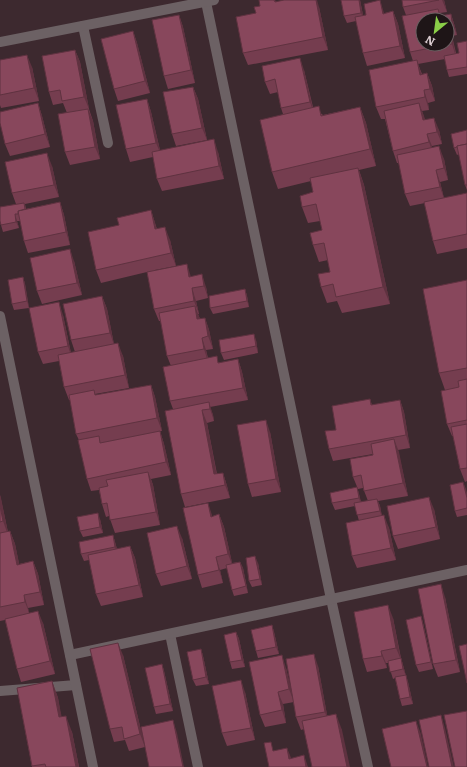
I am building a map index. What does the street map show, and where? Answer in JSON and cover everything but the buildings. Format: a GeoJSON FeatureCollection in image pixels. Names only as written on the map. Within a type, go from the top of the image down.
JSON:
{"type":"FeatureCollection","features":[{"type":"Feature","properties":{"kind":"street"},"geometry":{"type":"LineString","coordinates":[[0,42],[210,1],[331,599],[368,767]]}},
{"type":"Feature","properties":{"kind":"street"},"geometry":{"type":"LineString","coordinates":[[83,26],[108,143]]}},
{"type":"Feature","properties":{"kind":"street"},"geometry":{"type":"LineString","coordinates":[[0,316],[93,767]]}},
{"type":"Feature","properties":{"kind":"street"},"geometry":{"type":"LineString","coordinates":[[70,655],[467,570]]}},
{"type":"Feature","properties":{"kind":"street"},"geometry":{"type":"LineString","coordinates":[[170,634],[198,767]]}},
{"type":"Feature","properties":{"kind":"street"},"geometry":{"type":"LineString","coordinates":[[0,691],[76,685]]}}]}
